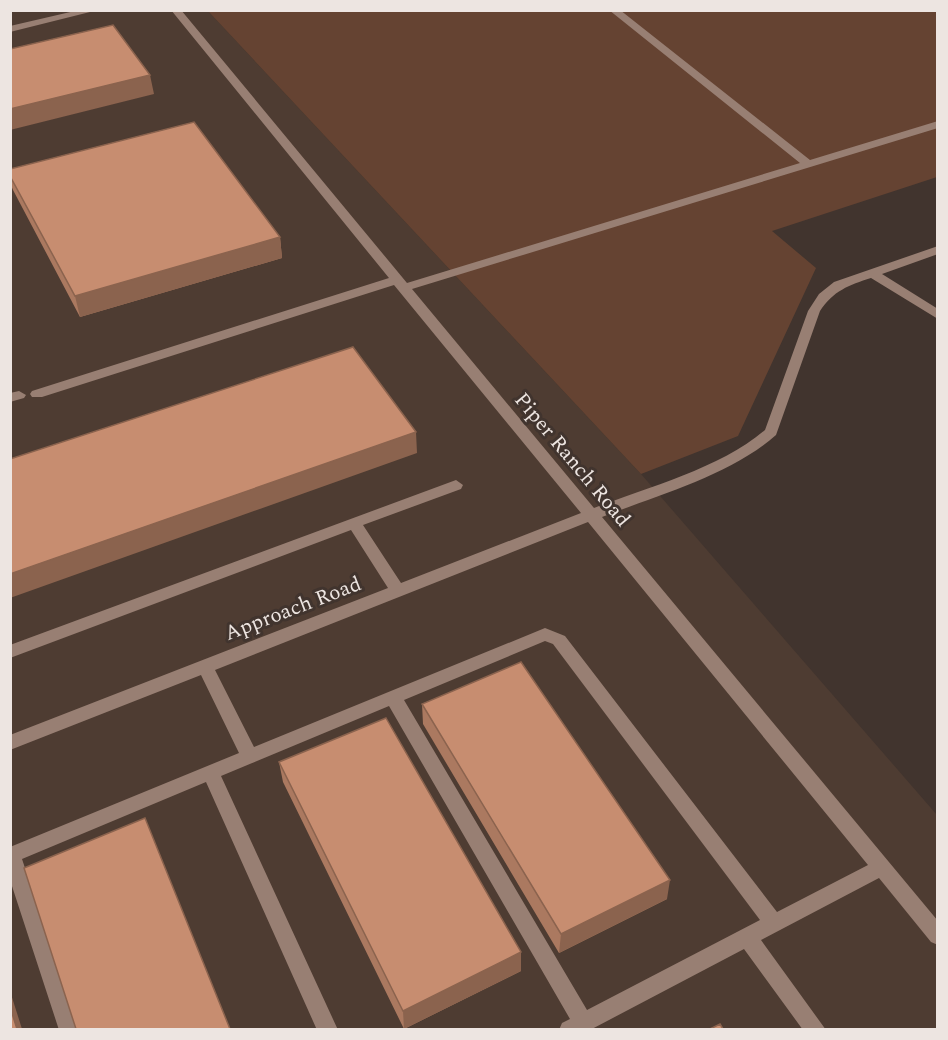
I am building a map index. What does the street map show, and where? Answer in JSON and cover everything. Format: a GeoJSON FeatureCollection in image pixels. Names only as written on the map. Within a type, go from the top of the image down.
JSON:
{"type":"FeatureCollection","features":[{"type":"Feature","properties":{"kind":"street"},"geometry":{"type":"LineString","coordinates":[[10,29],[94,10]]}},
{"type":"Feature","properties":{"kind":"street","name":"Piper Ranch Road"},"geometry":{"type":"LineString","coordinates":[[174,10],[938,936]]}},
{"type":"Feature","properties":{"kind":"street"},"geometry":{"type":"LineString","coordinates":[[613,10],[809,164]]}},
{"type":"Feature","properties":{"kind":"street"},"geometry":{"type":"LineString","coordinates":[[37,394],[938,124]]}},
{"type":"Feature","properties":{"kind":"street","name":"Approach Road"},"geometry":{"type":"LineString","coordinates":[[10,743],[732,460],[755,446],[771,432],[814,311],[823,297],[838,285],[938,250]]}},
{"type":"Feature","properties":{"kind":"street"},"geometry":{"type":"LineString","coordinates":[[872,273],[938,315]]}},
{"type":"Feature","properties":{"kind":"street"},"geometry":{"type":"LineString","coordinates":[[10,652],[456,485]]}},
{"type":"Feature","properties":{"kind":"street"},"geometry":{"type":"LineString","coordinates":[[354,523],[397,590]]}},
{"type":"Feature","properties":{"kind":"street"},"geometry":{"type":"LineString","coordinates":[[69,1029],[11,856],[545,634],[559,640],[774,923]]}},
{"type":"Feature","properties":{"kind":"street"},"geometry":{"type":"LineString","coordinates":[[205,666],[250,757]]}},
{"type":"Feature","properties":{"kind":"street"},"geometry":{"type":"LineString","coordinates":[[393,697],[576,1026],[881,868]]}},
{"type":"Feature","properties":{"kind":"street"},"geometry":{"type":"LineString","coordinates":[[211,773],[328,1029]]}},
{"type":"Feature","properties":{"kind":"street"},"geometry":{"type":"LineString","coordinates":[[748,938],[816,1029]]}},
{"type":"Feature","properties":{"kind":"shaded area"},"geometry":{"type":"Polygon","coordinates":[[[10,11],[208,11],[641,474],[937,815],[937,1029],[11,1029],[10,11]]]}},
{"type":"Feature","properties":{"kind":"shaded area"},"geometry":{"type":"Polygon","coordinates":[[[208,11],[937,11],[937,177],[772,231],[816,268],[738,436],[641,474],[208,11]]]}},
{"type":"Feature","properties":{"kind":"building"},"geometry":{"type":"Polygon","coordinates":[[[113,25],[150,75],[10,109],[10,49],[113,25]]]}},
{"type":"Feature","properties":{"kind":"building"},"geometry":{"type":"Polygon","coordinates":[[[194,122],[280,237],[75,296],[10,176],[10,169],[194,122]]]}},
{"type":"Feature","properties":{"kind":"building"},"geometry":{"type":"Polygon","coordinates":[[[353,347],[416,432],[10,574],[10,459],[353,347]]]}},
{"type":"Feature","properties":{"kind":"building"},"geometry":{"type":"Polygon","coordinates":[[[521,662],[670,880],[561,934],[422,704],[521,662]]]}},
{"type":"Feature","properties":{"kind":"building"},"geometry":{"type":"Polygon","coordinates":[[[386,718],[521,952],[403,1011],[279,762],[386,718]]]}},
{"type":"Feature","properties":{"kind":"building"},"geometry":{"type":"Polygon","coordinates":[[[145,818],[230,1029],[76,1029],[24,868],[145,818]]]}},
{"type":"Feature","properties":{"kind":"building"},"geometry":{"type":"Polygon","coordinates":[[[10,1007],[17,1029],[10,1029],[10,1007]]]}},
{"type":"Feature","properties":{"kind":"building"},"geometry":{"type":"Polygon","coordinates":[[[720,1024],[723,1029],[710,1029],[720,1024]]]}}]}
